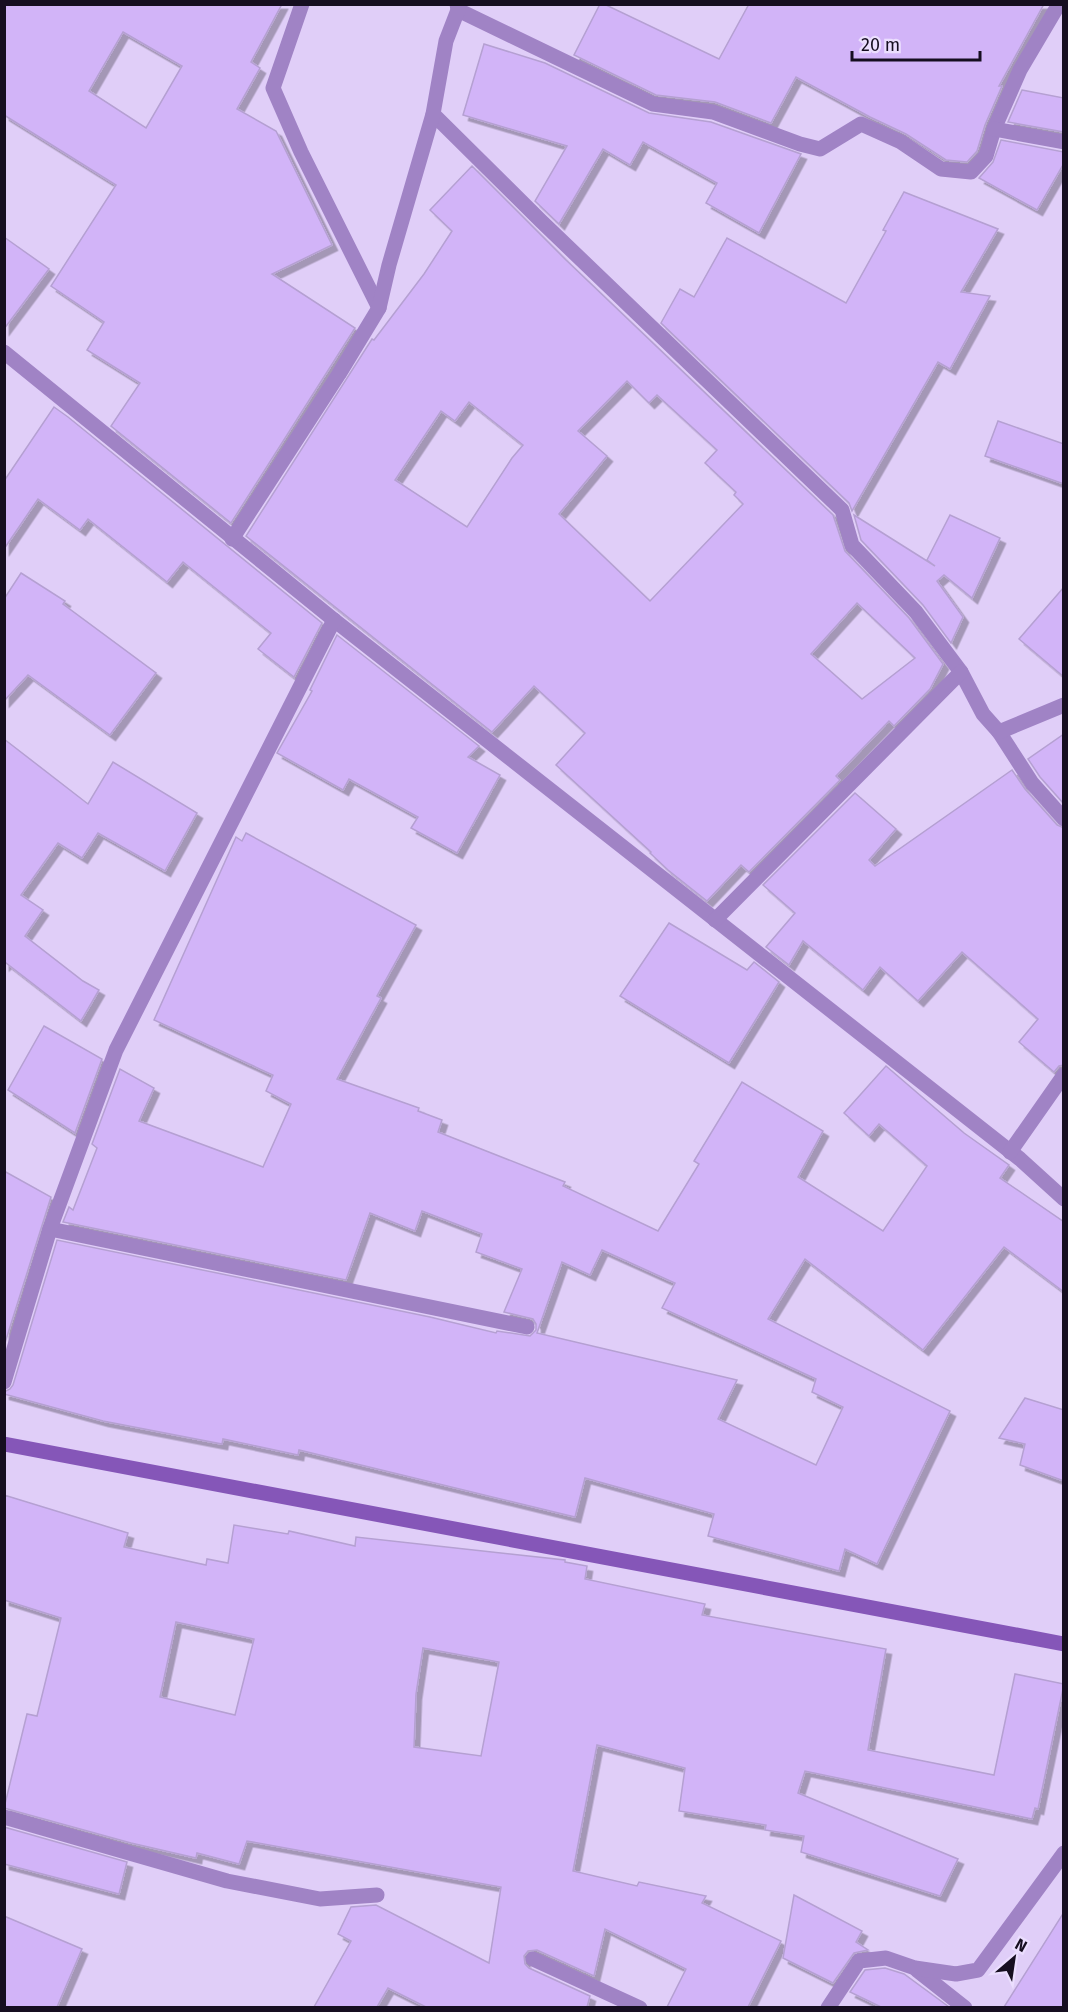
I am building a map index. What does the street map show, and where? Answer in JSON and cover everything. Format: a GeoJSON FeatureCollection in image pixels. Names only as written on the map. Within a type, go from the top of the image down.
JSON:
{"type":"FeatureCollection","features":[{"type":"Feature","properties":{"kind":"street"},"geometry":{"type":"LineString","coordinates":[[302,4],[273,88],[301,152],[379,308]]}},
{"type":"Feature","properties":{"kind":"street"},"geometry":{"type":"LineString","coordinates":[[232,538],[339,374],[379,308],[408,196],[433,114],[446,40],[458,7],[653,104],[713,112],[800,144],[820,149],[861,124],[901,142],[941,169],[971,172],[986,156],[994,129],[1020,70],[1059,4]]}},
{"type":"Feature","properties":{"kind":"street"},"geometry":{"type":"LineString","coordinates":[[433,114],[842,510],[852,545],[916,612],[961,672],[983,714],[999,732],[1032,783],[1064,819]]}},
{"type":"Feature","properties":{"kind":"street"},"geometry":{"type":"LineString","coordinates":[[994,129],[1064,142]]}},
{"type":"Feature","properties":{"kind":"street"},"geometry":{"type":"LineString","coordinates":[[4,352],[334,620],[1010,1152],[1064,1199]]}},
{"type":"Feature","properties":{"kind":"street"},"geometry":{"type":"LineString","coordinates":[[4,1382],[50,1229],[116,1050],[334,620]]}},
{"type":"Feature","properties":{"kind":"street"},"geometry":{"type":"LineString","coordinates":[[716,920],[961,672]]}},
{"type":"Feature","properties":{"kind":"street"},"geometry":{"type":"LineString","coordinates":[[999,732],[1064,705]]}},
{"type":"Feature","properties":{"kind":"street"},"geometry":{"type":"LineString","coordinates":[[1010,1152],[1064,1075]]}},
{"type":"Feature","properties":{"kind":"street"},"geometry":{"type":"LineString","coordinates":[[50,1229],[527,1327]]}},
{"type":"Feature","properties":{"kind":"street"},"geometry":{"type":"LineString","coordinates":[[4,1444],[1064,1644]]}},
{"type":"Feature","properties":{"kind":"street"},"geometry":{"type":"LineString","coordinates":[[4,1817],[227,1881],[320,1899],[377,1895]]}},
{"type":"Feature","properties":{"kind":"street"},"geometry":{"type":"LineString","coordinates":[[828,2007],[860,1961],[886,1958],[915,1968],[956,1974],[978,1970],[1064,1853]]}},
{"type":"Feature","properties":{"kind":"street"},"geometry":{"type":"LineString","coordinates":[[533,1959],[640,2007]]}},
{"type":"Feature","properties":{"kind":"street"},"geometry":{"type":"LineString","coordinates":[[915,1968],[965,2007]]}},
{"type":"Feature","properties":{"kind":"building"},"geometry":{"type":"Polygon","coordinates":[[[4,4],[282,4],[251,62],[260,68],[237,109],[276,131],[332,245],[272,274],[355,328],[231,523],[111,426],[140,383],[87,350],[104,322],[51,286],[116,185],[4,115],[4,4]],[[123,32],[89,91],[146,128],[182,66],[123,32]]]}},
{"type":"Feature","properties":{"kind":"building"},"geometry":{"type":"Polygon","coordinates":[[[600,4],[719,59],[749,4],[1044,4],[999,86],[1002,86],[985,125],[977,151],[967,162],[946,160],[906,134],[796,77],[771,123],[715,102],[656,95],[574,55],[600,4]]]}},
{"type":"Feature","properties":{"kind":"building"},"geometry":{"type":"Polygon","coordinates":[[[484,44],[545,63],[649,113],[711,122],[801,154],[759,233],[706,203],[717,183],[643,142],[630,165],[603,149],[559,224],[535,201],[567,146],[463,115],[484,44]]]}},
{"type":"Feature","properties":{"kind":"building"},"geometry":{"type":"Polygon","coordinates":[[[1022,90],[1064,98],[1064,132],[1008,122],[1022,90]]]}},
{"type":"Feature","properties":{"kind":"building"},"geometry":{"type":"Polygon","coordinates":[[[1001,140],[1064,152],[1064,163],[1037,210],[979,178],[993,162],[1001,140]]]}},
{"type":"Feature","properties":{"kind":"building"},"geometry":{"type":"Polygon","coordinates":[[[472,166],[566,260],[833,515],[845,551],[909,618],[943,664],[930,689],[894,726],[889,721],[836,776],[840,780],[749,872],[741,865],[707,901],[668,870],[556,765],[585,733],[534,686],[492,732],[246,536],[372,339],[374,340],[424,274],[452,231],[430,210],[472,166]],[[627,381],[578,431],[607,456],[559,514],[650,601],[743,504],[734,495],[736,492],[705,463],[717,450],[657,395],[649,403],[627,381]],[[469,402],[455,421],[441,411],[395,480],[467,527],[523,445],[469,402]],[[857,603],[811,654],[862,699],[915,658],[857,603]]]}},
{"type":"Feature","properties":{"kind":"building"},"geometry":{"type":"Polygon","coordinates":[[[904,192],[998,229],[961,292],[990,296],[950,369],[938,362],[852,511],[849,503],[661,323],[680,289],[694,297],[727,238],[846,303],[886,231],[883,230],[904,192]]]}},
{"type":"Feature","properties":{"kind":"building"},"geometry":{"type":"Polygon","coordinates":[[[4,237],[49,269],[4,329],[4,237]]]}},
{"type":"Feature","properties":{"kind":"building"},"geometry":{"type":"Polygon","coordinates":[[[54,407],[322,623],[294,677],[258,649],[271,633],[183,562],[167,582],[88,519],[80,530],[38,499],[4,549],[4,481],[54,407]]]}},
{"type":"Feature","properties":{"kind":"building"},"geometry":{"type":"Polygon","coordinates":[[[998,421],[1064,444],[1064,484],[985,456],[998,421]]]}},
{"type":"Feature","properties":{"kind":"building"},"geometry":{"type":"Polygon","coordinates":[[[854,515],[935,566],[927,560],[950,515],[1000,538],[972,598],[944,575],[937,581],[963,617],[951,643],[923,605],[861,540],[854,515]]]}},
{"type":"Feature","properties":{"kind":"building"},"geometry":{"type":"Polygon","coordinates":[[[21,573],[65,601],[63,604],[156,673],[110,735],[28,675],[4,701],[4,599],[21,573]]]}},
{"type":"Feature","properties":{"kind":"building"},"geometry":{"type":"Polygon","coordinates":[[[1064,587],[1064,677],[1019,639],[1064,587]]]}},
{"type":"Feature","properties":{"kind":"building"},"geometry":{"type":"Polygon","coordinates":[[[337,635],[479,746],[468,757],[500,775],[457,853],[411,828],[418,817],[349,779],[343,790],[277,753],[312,691],[310,690],[337,635]]]}},
{"type":"Feature","properties":{"kind":"building"},"geometry":{"type":"Polygon","coordinates":[[[1064,734],[1064,804],[1040,777],[1028,759],[1064,734]]]}},
{"type":"Feature","properties":{"kind":"building"},"geometry":{"type":"Polygon","coordinates":[[[4,739],[88,804],[113,762],[197,813],[165,871],[98,833],[82,858],[58,843],[21,895],[43,910],[25,936],[83,981],[99,990],[81,1021],[6,963],[4,965],[4,739]]]}},
{"type":"Feature","properties":{"kind":"building"},"geometry":{"type":"Polygon","coordinates":[[[1012,770],[1025,789],[1057,825],[1064,828],[1064,1065],[1059,1066],[1054,1072],[1019,1042],[1038,1019],[962,952],[918,1001],[880,967],[863,990],[803,941],[789,965],[766,947],[795,913],[763,885],[855,793],[896,829],[869,860],[875,866],[1012,770]]]}},
{"type":"Feature","properties":{"kind":"building"},"geometry":{"type":"Polygon","coordinates":[[[246,833],[416,925],[377,996],[381,998],[337,1079],[419,1108],[418,1111],[442,1120],[438,1132],[565,1182],[563,1186],[658,1231],[699,1164],[694,1161],[742,1082],[823,1131],[798,1177],[883,1231],[927,1166],[879,1124],[869,1136],[844,1113],[886,1066],[964,1133],[1009,1165],[1000,1178],[1064,1222],[1064,1292],[1004,1247],[923,1350],[805,1259],[768,1319],[950,1411],[877,1564],[845,1549],[839,1571],[708,1536],[714,1514],[585,1478],[575,1517],[299,1450],[298,1455],[223,1439],[222,1444],[103,1421],[4,1394],[13,1385],[57,1240],[430,1317],[496,1333],[497,1331],[530,1336],[536,1330],[533,1319],[504,1312],[522,1269],[476,1252],[482,1234],[422,1211],[415,1231],[370,1213],[346,1280],[63,1222],[69,1207],[73,1210],[97,1148],[92,1144],[120,1069],[154,1088],[139,1121],[263,1167],[291,1104],[266,1091],[273,1075],[154,1020],[236,837],[242,841],[246,833]],[[602,1250],[590,1275],[562,1262],[537,1333],[737,1380],[718,1419],[816,1465],[843,1407],[812,1392],[816,1379],[662,1308],[675,1283],[602,1250]]]}},
{"type":"Feature","properties":{"kind":"building"},"geometry":{"type":"Polygon","coordinates":[[[669,923],[747,970],[754,962],[779,982],[729,1063],[620,996],[669,923]]]}},
{"type":"Feature","properties":{"kind":"building"},"geometry":{"type":"Polygon","coordinates":[[[44,1026],[102,1059],[75,1133],[8,1090],[44,1026]]]}},
{"type":"Feature","properties":{"kind":"building"},"geometry":{"type":"Polygon","coordinates":[[[4,1171],[51,1197],[4,1346],[4,1171]]]}},
{"type":"Feature","properties":{"kind":"building"},"geometry":{"type":"Polygon","coordinates":[[[1025,1398],[1064,1410],[1064,1481],[1020,1465],[1025,1444],[999,1438],[1025,1398]]]}},
{"type":"Feature","properties":{"kind":"building"},"geometry":{"type":"Polygon","coordinates":[[[4,1495],[128,1533],[124,1547],[206,1565],[207,1559],[228,1563],[234,1525],[288,1534],[289,1531],[355,1546],[356,1537],[565,1560],[565,1562],[587,1566],[585,1579],[705,1604],[702,1615],[886,1649],[868,1750],[994,1775],[1015,1674],[1064,1684],[1038,1809],[1035,1808],[1032,1819],[805,1771],[798,1793],[958,1859],[940,1896],[801,1852],[804,1836],[765,1830],[766,1825],[679,1811],[685,1768],[597,1745],[573,1871],[637,1886],[639,1882],[706,1896],[702,1903],[781,1941],[748,2007],[667,2007],[686,1969],[605,1929],[594,1976],[537,1950],[528,1951],[524,1956],[525,1964],[529,1968],[590,1996],[587,2007],[426,2007],[388,1988],[377,2007],[314,2007],[351,1941],[338,1934],[351,1907],[376,1905],[489,1963],[501,1887],[247,1841],[239,1864],[197,1853],[196,1858],[131,1843],[4,1808],[27,1714],[37,1716],[61,1618],[4,1600],[4,1495]],[[176,1622],[160,1697],[235,1715],[254,1639],[176,1622]],[[423,1648],[416,1694],[414,1747],[481,1756],[499,1662],[423,1648]]]}},
{"type":"Feature","properties":{"kind":"building"},"geometry":{"type":"Polygon","coordinates":[[[4,1827],[127,1862],[119,1894],[4,1864],[4,1827]]]}},
{"type":"Feature","properties":{"kind":"building"},"geometry":{"type":"Polygon","coordinates":[[[794,1895],[862,1931],[856,1942],[868,1950],[854,1953],[833,1983],[783,1958],[794,1895]]]}},
{"type":"Feature","properties":{"kind":"building"},"geometry":{"type":"Polygon","coordinates":[[[1064,1912],[1064,2007],[1004,2007],[1064,1912]]]}},
{"type":"Feature","properties":{"kind":"building"},"geometry":{"type":"Polygon","coordinates":[[[4,1916],[82,1949],[57,2007],[4,2007],[4,1916]]]}},
{"type":"Feature","properties":{"kind":"building"},"geometry":{"type":"Polygon","coordinates":[[[885,1968],[904,1974],[949,2007],[881,2007],[850,1992],[865,1970],[885,1968]]]}}]}
